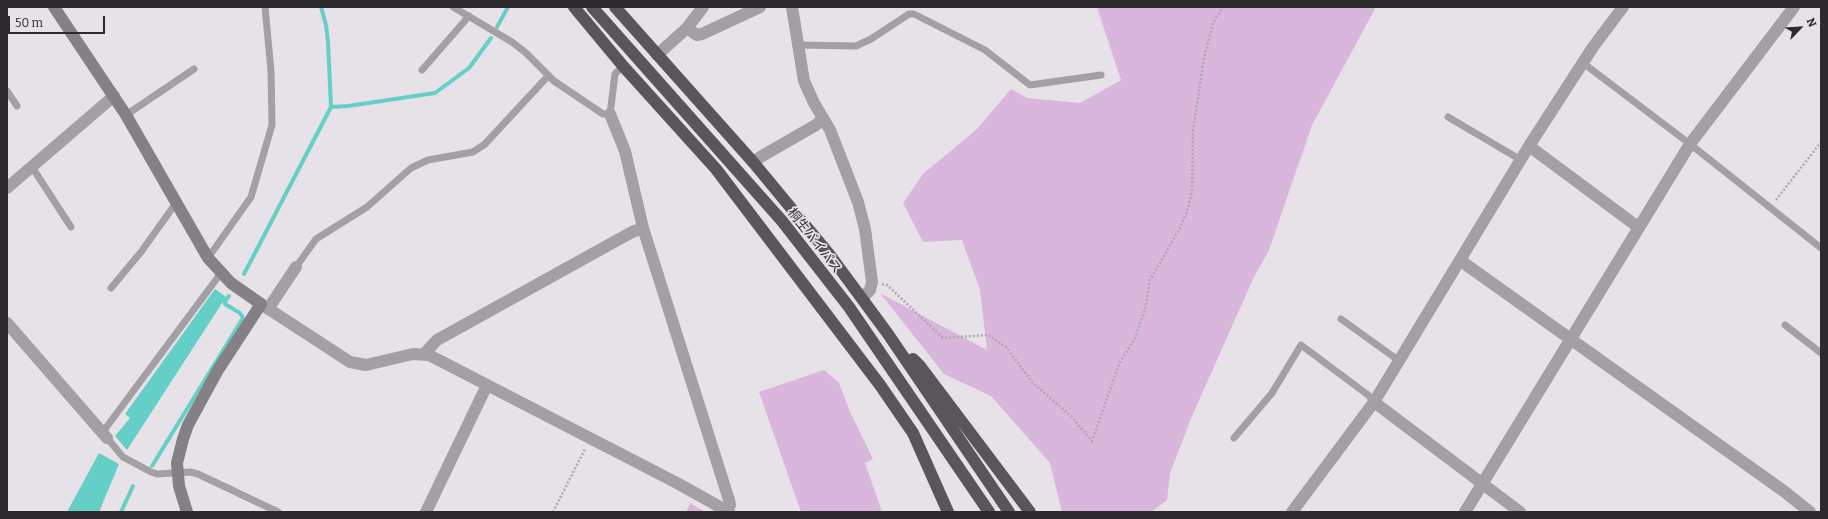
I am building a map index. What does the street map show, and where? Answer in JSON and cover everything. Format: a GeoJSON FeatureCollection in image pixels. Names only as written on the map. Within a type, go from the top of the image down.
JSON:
{"type":"FeatureCollection","features":[{"type":"Feature","properties":{"kind":"highway"},"geometry":{"type":"LineString","coordinates":[[574,7],[623,66],[702,152],[735,192],[880,385],[913,433],[948,512]]}},
{"type":"Feature","properties":{"kind":"highway","name":"桐生バイパス"},"geometry":{"type":"LineString","coordinates":[[592,7],[739,172],[849,307],[989,512]]}},
{"type":"Feature","properties":{"kind":"highway","name":"桐生バイパス"},"geometry":{"type":"LineString","coordinates":[[615,7],[754,162],[804,222],[888,334],[1009,512]]}},
{"type":"Feature","properties":{"kind":"highway"},"geometry":{"type":"LineString","coordinates":[[888,334],[920,366],[1030,512]]}},
{"type":"Feature","properties":{"kind":"street"},"geometry":{"type":"LineString","coordinates":[[54,7],[126,115],[208,258],[220,273],[237,288],[350,362],[366,365],[374,364],[413,354],[424,354],[438,359],[728,511],[730,500],[643,228],[625,151],[610,114]]}},
{"type":"Feature","properties":{"kind":"street"},"geometry":{"type":"LineString","coordinates":[[657,55],[687,28],[703,7]]}},
{"type":"Feature","properties":{"kind":"street"},"geometry":{"type":"LineString","coordinates":[[687,28],[697,35],[702,34],[760,7]]}},
{"type":"Feature","properties":{"kind":"street"},"geometry":{"type":"LineString","coordinates":[[792,7],[804,80],[814,103],[830,130],[858,202],[866,236],[872,282],[870,290],[862,298]]}},
{"type":"Feature","properties":{"kind":"street"},"geometry":{"type":"LineString","coordinates":[[1292,512],[1374,402],[1398,360],[1461,261],[1529,146],[1593,46],[1623,7]]}},
{"type":"Feature","properties":{"kind":"street"},"geometry":{"type":"LineString","coordinates":[[1465,512],[1690,144],[1794,7]]}},
{"type":"Feature","properties":{"kind":"street"},"geometry":{"type":"LineString","coordinates":[[7,188],[114,96]]}},
{"type":"Feature","properties":{"kind":"street"},"geometry":{"type":"LineString","coordinates":[[754,162],[816,125],[823,118]]}},
{"type":"Feature","properties":{"kind":"street"},"geometry":{"type":"LineString","coordinates":[[1529,146],[1638,227]]}},
{"type":"Feature","properties":{"kind":"street"},"geometry":{"type":"LineString","coordinates":[[424,354],[437,340],[632,232],[643,228]]}},
{"type":"Feature","properties":{"kind":"street"},"geometry":{"type":"LineString","coordinates":[[1461,261],[1785,492],[1810,512]]}},
{"type":"Feature","properties":{"kind":"street"},"geometry":{"type":"LineString","coordinates":[[187,512],[179,486],[178,472],[179,452],[188,425],[218,370],[264,307],[296,267]]}},
{"type":"Feature","properties":{"kind":"street"},"geometry":{"type":"LineString","coordinates":[[7,323],[104,435]]}},
{"type":"Feature","properties":{"kind":"street"},"geometry":{"type":"LineString","coordinates":[[426,512],[487,386]]}},
{"type":"Feature","properties":{"kind":"street"},"geometry":{"type":"LineString","coordinates":[[1374,402],[1520,512]]}},
{"type":"Feature","properties":{"kind":"lane"},"geometry":{"type":"LineString","coordinates":[[208,258],[251,197],[272,124],[271,71],[265,7]]}},
{"type":"Feature","properties":{"kind":"lane"},"geometry":{"type":"LineString","coordinates":[[453,7],[525,52],[548,76],[603,114],[610,114],[615,74],[623,66]]}},
{"type":"Feature","properties":{"kind":"lane"},"geometry":{"type":"LineString","coordinates":[[798,45],[856,46],[871,39],[909,14],[914,14],[985,50],[996,57],[1030,85],[1102,75]]}},
{"type":"Feature","properties":{"kind":"lane"},"geometry":{"type":"LineString","coordinates":[[422,70],[469,16]]}},
{"type":"Feature","properties":{"kind":"lane"},"geometry":{"type":"LineString","coordinates":[[1583,62],[1690,144],[1821,248]]}},
{"type":"Feature","properties":{"kind":"lane"},"geometry":{"type":"LineString","coordinates":[[126,115],[194,69]]}},
{"type":"Feature","properties":{"kind":"lane"},"geometry":{"type":"LineString","coordinates":[[296,267],[316,240],[367,207],[411,168],[428,160],[473,152],[485,144],[548,76]]}},
{"type":"Feature","properties":{"kind":"lane"},"geometry":{"type":"LineString","coordinates":[[7,90],[17,106]]}},
{"type":"Feature","properties":{"kind":"lane"},"geometry":{"type":"LineString","coordinates":[[1448,117],[1521,160]]}},
{"type":"Feature","properties":{"kind":"lane"},"geometry":{"type":"LineString","coordinates":[[32,167],[71,227]]}},
{"type":"Feature","properties":{"kind":"lane"},"geometry":{"type":"LineString","coordinates":[[111,288],[141,252],[176,203]]}},
{"type":"Feature","properties":{"kind":"lane"},"geometry":{"type":"LineString","coordinates":[[220,273],[104,435],[123,456],[151,472],[157,474],[178,472],[198,474],[278,512]]}},
{"type":"Feature","properties":{"kind":"lane"},"geometry":{"type":"LineString","coordinates":[[1341,319],[1398,360]]}},
{"type":"Feature","properties":{"kind":"lane"},"geometry":{"type":"LineString","coordinates":[[1786,325],[1821,353]]}},
{"type":"Feature","properties":{"kind":"lane"},"geometry":{"type":"LineString","coordinates":[[1234,438],[1272,393],[1300,345],[1368,395],[1374,402]]}},
{"type":"Feature","properties":{"kind":"path"},"geometry":{"type":"LineString","coordinates":[[872,282],[887,284],[943,338],[988,334],[1006,347],[1032,383],[1071,416],[1092,441],[1119,364],[1135,338],[1145,309],[1150,280],[1180,228],[1187,211],[1192,192],[1193,131],[1204,58],[1213,23],[1223,7]]}},
{"type":"Feature","properties":{"kind":"path"},"geometry":{"type":"LineString","coordinates":[[1770,208],[1821,142]]}},
{"type":"Feature","properties":{"kind":"path"},"geometry":{"type":"LineString","coordinates":[[553,512],[586,447]]}},
{"type":"Feature","properties":{"kind":"shaded area"},"geometry":{"type":"Polygon","coordinates":[[[1097,7],[1376,7],[1312,125],[1269,250],[1253,279],[1192,416],[1170,473],[1167,500],[1151,512],[1062,512],[1050,463],[991,396],[944,374],[880,293],[987,350],[980,290],[962,240],[923,242],[903,203],[923,174],[977,129],[1011,89],[1027,98],[1080,103],[1121,80],[1097,7]]]}},
{"type":"Feature","properties":{"kind":"shaded area"},"geometry":{"type":"Polygon","coordinates":[[[215,289],[226,297],[127,450],[115,436],[130,418],[125,414],[215,289]]]}},
{"type":"Feature","properties":{"kind":"shaded area"},"geometry":{"type":"Polygon","coordinates":[[[824,370],[839,383],[850,412],[873,459],[865,463],[882,512],[801,512],[759,392],[824,370]]]}},
{"type":"Feature","properties":{"kind":"shaded area"},"geometry":{"type":"Polygon","coordinates":[[[99,453],[119,464],[99,512],[67,512],[99,453]]]}},
{"type":"Feature","properties":{"kind":"shaded area"},"geometry":{"type":"Polygon","coordinates":[[[690,503],[705,512],[686,512],[690,503]]]}},
{"type":"Feature","properties":{"kind":"waterway"},"geometry":{"type":"LineString","coordinates":[[244,274],[331,107],[328,42],[326,25],[321,7]]}},
{"type":"Feature","properties":{"kind":"waterway"},"geometry":{"type":"LineString","coordinates":[[497,27],[508,7]]}},
{"type":"Feature","properties":{"kind":"waterway"},"geometry":{"type":"LineString","coordinates":[[331,107],[348,106],[435,93],[469,68],[491,38]]}},
{"type":"Feature","properties":{"kind":"waterway"},"geometry":{"type":"LineString","coordinates":[[152,466],[243,318],[240,313],[225,304],[225,301],[229,296]]}},
{"type":"Feature","properties":{"kind":"waterway"},"geometry":{"type":"LineString","coordinates":[[121,512],[133,486]]}}]}
